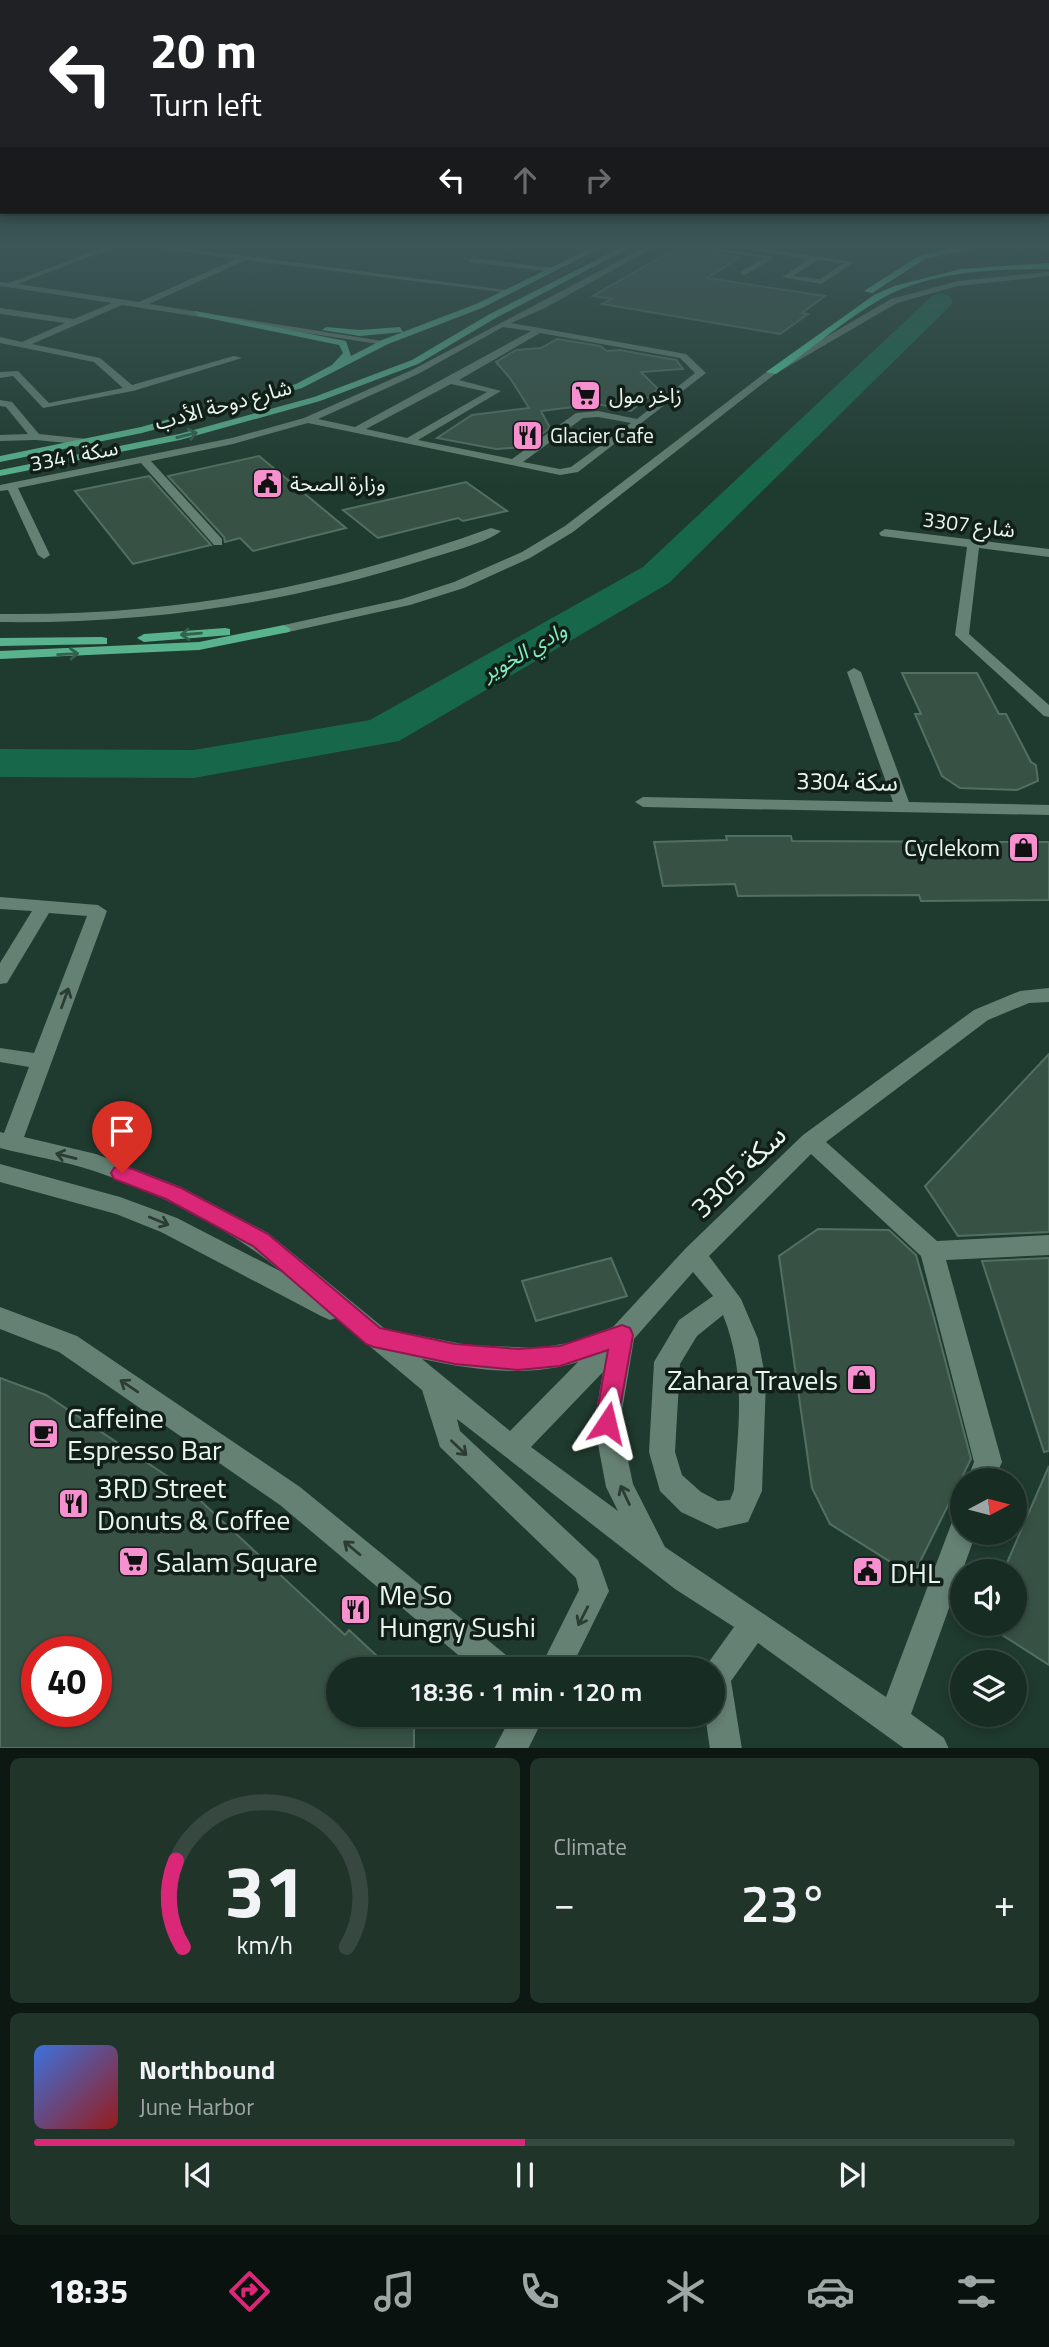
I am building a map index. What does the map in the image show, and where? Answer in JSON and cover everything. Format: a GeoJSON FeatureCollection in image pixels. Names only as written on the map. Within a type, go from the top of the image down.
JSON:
{"type":"FeatureCollection","features":[{"type":"Feature","properties":{"kind":"highway"},"geometry":{"type":"LineString","coordinates":[[772,372],[802,341],[821,327]]}},
{"type":"Feature","properties":{"kind":"highway"},"geometry":{"type":"LineString","coordinates":[[772,372],[836,327]]}},
{"type":"Feature","properties":{"kind":"main road"},"geometry":{"type":"LineString","coordinates":[[264,327],[343,343],[348,354],[323,376]]}},
{"type":"Feature","properties":{"kind":"main road"},"geometry":{"type":"LineString","coordinates":[[300,327],[369,333],[415,327]]}},
{"type":"Feature","properties":{"kind":"main road","name":"شارع دوحة الأدب"},"geometry":{"type":"LineString","coordinates":[[0,459],[87,442],[221,410],[323,376],[385,342],[427,327]]}},
{"type":"Feature","properties":{"kind":"main road","name":"شارع دوحة الأدب"},"geometry":{"type":"LineString","coordinates":[[1,473],[267,415],[415,362],[477,327]]}},
{"type":"Feature","properties":{"kind":"main road"},"geometry":{"type":"LineString","coordinates":[[385,342],[406,349]]}},
{"type":"Feature","properties":{"kind":"main road"},"geometry":{"type":"LineString","coordinates":[[323,376],[381,351],[417,350],[344,388]]}},
{"type":"Feature","properties":{"kind":"main road"},"geometry":{"type":"LineString","coordinates":[[0,642],[122,640],[284,629]]}},
{"type":"Feature","properties":{"kind":"main road"},"geometry":{"type":"LineString","coordinates":[[0,655],[199,646],[284,629]]}},
{"type":"Feature","properties":{"kind":"street"},"geometry":{"type":"LineString","coordinates":[[24,344],[64,327]]}},
{"type":"Feature","properties":{"kind":"street"},"geometry":{"type":"LineString","coordinates":[[297,327],[385,342]]}},
{"type":"Feature","properties":{"kind":"street","name":"سكة 3341"},"geometry":{"type":"LineString","coordinates":[[6,487],[233,441],[308,421],[415,372],[495,327]]}},
{"type":"Feature","properties":{"kind":"street"},"geometry":{"type":"LineString","coordinates":[[308,421],[560,472],[574,470],[701,373],[683,356],[517,327]]}},
{"type":"Feature","properties":{"kind":"street"},"geometry":{"type":"LineString","coordinates":[[284,629],[405,602],[459,585],[526,555],[569,529],[772,372],[800,359],[849,327]]}},
{"type":"Feature","properties":{"kind":"street"},"geometry":{"type":"LineString","coordinates":[[356,430],[539,330]]}},
{"type":"Feature","properties":{"kind":"street"},"geometry":{"type":"LineString","coordinates":[[0,340],[97,359],[130,389]]}},
{"type":"Feature","properties":{"kind":"street"},"geometry":{"type":"LineString","coordinates":[[18,402],[47,406],[130,389],[237,358]]}},
{"type":"Feature","properties":{"kind":"street"},"geometry":{"type":"LineString","coordinates":[[0,375],[15,373],[18,402],[36,437]]}},
{"type":"Feature","properties":{"kind":"street"},"geometry":{"type":"LineString","coordinates":[[408,441],[496,391],[450,381]]}},
{"type":"Feature","properties":{"kind":"street"},"geometry":{"type":"LineString","coordinates":[[514,463],[580,415],[598,414],[639,422]]}},
{"type":"Feature","properties":{"kind":"street"},"geometry":{"type":"LineString","coordinates":[[0,438],[36,437],[87,442]]}},
{"type":"Feature","properties":{"kind":"street"},"geometry":{"type":"LineString","coordinates":[[144,460],[218,542]]}},
{"type":"Feature","properties":{"kind":"street"},"geometry":{"type":"LineString","coordinates":[[6,487],[44,555]]}},
{"type":"Feature","properties":{"kind":"street"},"geometry":{"type":"LineString","coordinates":[[0,618],[44,620],[126,616],[262,598],[378,572],[495,531]]}},
{"type":"Feature","properties":{"kind":"street","name":"3307 شارع"},"geometry":{"type":"LineString","coordinates":[[885,533],[1049,553]]}},
{"type":"Feature","properties":{"kind":"street"},"geometry":{"type":"LineString","coordinates":[[974,545],[962,635],[1019,683],[1049,713]]}},
{"type":"Feature","properties":{"kind":"street"},"geometry":{"type":"LineString","coordinates":[[854,672],[903,807]]}},
{"type":"Feature","properties":{"kind":"street","name":"سكة 3304"},"geometry":{"type":"LineString","coordinates":[[643,802],[1049,810]]}},
{"type":"Feature","properties":{"kind":"street"},"geometry":{"type":"LineString","coordinates":[[0,904],[98,911],[41,1062],[6,1142],[96,1163],[173,1193],[260,1240],[510,1448],[655,1556],[933,1748]]}},
{"type":"Feature","properties":{"kind":"street"},"geometry":{"type":"LineString","coordinates":[[0,978],[44,907]]}},
{"type":"Feature","properties":{"kind":"street","name":"3305 سكة"},"geometry":{"type":"LineString","coordinates":[[510,1448],[622,1335],[694,1255],[811,1141],[981,1015],[1027,996],[1049,995]]}},
{"type":"Feature","properties":{"kind":"street"},"geometry":{"type":"LineString","coordinates":[[1,1056],[41,1062]]}},
{"type":"Feature","properties":{"kind":"street"},"geometry":{"type":"LineString","coordinates":[[811,1141],[932,1251],[988,1462],[986,1468]]}},
{"type":"Feature","properties":{"kind":"street"},"geometry":{"type":"LineString","coordinates":[[0,1173],[120,1206],[169,1225],[365,1329],[455,1354],[518,1359],[560,1356],[622,1335],[607,1423],[620,1487],[655,1556]]}},
{"type":"Feature","properties":{"kind":"street"},"geometry":{"type":"LineString","coordinates":[[0,1182],[33,1182]]}},
{"type":"Feature","properties":{"kind":"street"},"geometry":{"type":"LineString","coordinates":[[932,1251],[1049,1245]]}},
{"type":"Feature","properties":{"kind":"street"},"geometry":{"type":"LineString","coordinates":[[694,1255],[729,1299],[745,1339],[753,1381],[748,1491],[738,1512],[717,1515],[691,1502],[670,1482],[662,1452],[667,1362],[688,1328],[706,1312],[729,1299]]}},
{"type":"Feature","properties":{"kind":"street"},"geometry":{"type":"LineString","coordinates":[[0,1318],[68,1344],[290,1496],[484,1657]]}},
{"type":"Feature","properties":{"kind":"street"},"geometry":{"type":"LineString","coordinates":[[434,1386],[449,1438],[589,1570],[594,1591],[561,1657]]}},
{"type":"Feature","properties":{"kind":"street"},"geometry":{"type":"LineString","coordinates":[[893,1721],[957,1545]]}},
{"type":"Feature","properties":{"kind":"street"},"geometry":{"type":"LineString","coordinates":[[726,1748],[715,1677],[755,1623]]}},
{"type":"Feature","properties":{"kind":"street"},"geometry":{"type":"LineString","coordinates":[[510,1748],[522,1727]]}},
{"type":"Feature","properties":{"kind":"building"},"geometry":{"type":"Polygon","coordinates":[[[736,327],[790,327],[780,334],[736,327]]]}},
{"type":"Feature","properties":{"kind":"building","name":"زاخر مول"},"geometry":{"type":"Polygon","coordinates":[[[557,339],[600,346],[607,351],[619,350],[676,360],[683,369],[641,372],[658,389],[631,411],[597,404],[541,411],[550,428],[524,447],[496,449],[437,438],[472,415],[529,408],[496,362],[516,350],[541,348],[557,339]]]}},
{"type":"Feature","properties":{"kind":"building"},"geometry":{"type":"Polygon","coordinates":[[[259,456],[346,528],[253,551],[240,538],[225,542],[224,537],[168,476],[259,456]]]}},
{"type":"Feature","properties":{"kind":"building"},"geometry":{"type":"Polygon","coordinates":[[[149,476],[211,545],[133,564],[75,491],[149,476]]]}},
{"type":"Feature","properties":{"kind":"building"},"geometry":{"type":"Polygon","coordinates":[[[466,482],[507,511],[463,521],[458,518],[378,538],[343,510],[466,482]]]}},
{"type":"Feature","properties":{"kind":"building"},"geometry":{"type":"Polygon","coordinates":[[[902,673],[977,673],[999,714],[1006,714],[1031,762],[1036,765],[1038,781],[1017,790],[960,788],[942,776],[915,714],[921,714],[902,673]]]}},
{"type":"Feature","properties":{"kind":"building"},"geometry":{"type":"Polygon","coordinates":[[[726,836],[791,836],[792,841],[1049,842],[1049,900],[921,901],[919,895],[738,896],[735,884],[663,886],[654,842],[727,840],[726,836]]]}},
{"type":"Feature","properties":{"kind":"building"},"geometry":{"type":"Polygon","coordinates":[[[1049,1054],[1049,1232],[958,1236],[925,1186],[1049,1054]]]}},
{"type":"Feature","properties":{"kind":"building"},"geometry":{"type":"Polygon","coordinates":[[[818,1229],[889,1230],[916,1255],[971,1459],[967,1468],[950,1468],[950,1501],[913,1576],[830,1524],[812,1488],[779,1256],[818,1229]]]}},
{"type":"Feature","properties":{"kind":"building"},"geometry":{"type":"Polygon","coordinates":[[[611,1258],[627,1296],[536,1321],[522,1281],[611,1258]]]}},
{"type":"Feature","properties":{"kind":"building"},"geometry":{"type":"Polygon","coordinates":[[[1049,1258],[1049,1451],[1044,1452],[982,1261],[1049,1258]]]}},
{"type":"Feature","properties":{"kind":"building","name":"Salam Square"},"geometry":{"type":"Polygon","coordinates":[[[0,1378],[46,1395],[191,1492],[345,1635],[349,1630],[378,1657],[326,1657],[326,1727],[414,1727],[414,1748],[0,1748],[0,1378]]]}},
{"type":"Feature","properties":{"kind":"building"},"geometry":{"type":"Polygon","coordinates":[[[1049,1466],[1049,1665],[1004,1636],[1027,1636],[1027,1559],[1009,1559],[1015,1545],[1027,1545],[1027,1517],[1049,1466]]]}},
{"type":"Feature","properties":{"kind":"waterway","name":"وادي الخوير"},"geometry":{"type":"LineString","coordinates":[[0,763],[194,764],[383,731],[656,575],[914,327]]}},
{"type":"Feature","properties":{"kind":"place","name":"زاخر مول"},"geometry":{"type":"Point","coordinates":[586,395]}},
{"type":"Feature","properties":{"kind":"place","name":"Glacier Cafe"},"geometry":{"type":"Point","coordinates":[527,435]}},
{"type":"Feature","properties":{"kind":"place","name":"وزارة الصحة"},"geometry":{"type":"Point","coordinates":[267,483]}},
{"type":"Feature","properties":{"kind":"place","name":"Cyclekom"},"geometry":{"type":"Point","coordinates":[1023,847]}},
{"type":"Feature","properties":{"kind":"place","name":"Zahara Travels"},"geometry":{"type":"Point","coordinates":[861,1379]}},
{"type":"Feature","properties":{"kind":"place","name":"Caffeine Espresso Bar"},"geometry":{"type":"Point","coordinates":[44,1433]}},
{"type":"Feature","properties":{"kind":"place","name":"3RD Street Donuts & Coffee"},"geometry":{"type":"Point","coordinates":[74,1503]}},
{"type":"Feature","properties":{"kind":"place","name":"Salam Square"},"geometry":{"type":"Point","coordinates":[133,1561]}},
{"type":"Feature","properties":{"kind":"place","name":"DHL"},"geometry":{"type":"Point","coordinates":[867,1572]}},
{"type":"Feature","properties":{"kind":"place","name":"Me So Hungry Sushi"},"geometry":{"type":"Point","coordinates":[356,1610]}},
{"type":"Feature","properties":{"kind":"route"},"geometry":{"type":"LineString","coordinates":[[122,1173],[173,1193],[260,1240],[374,1337],[455,1354],[518,1359],[560,1356],[622,1335],[607,1423]]}}]}
